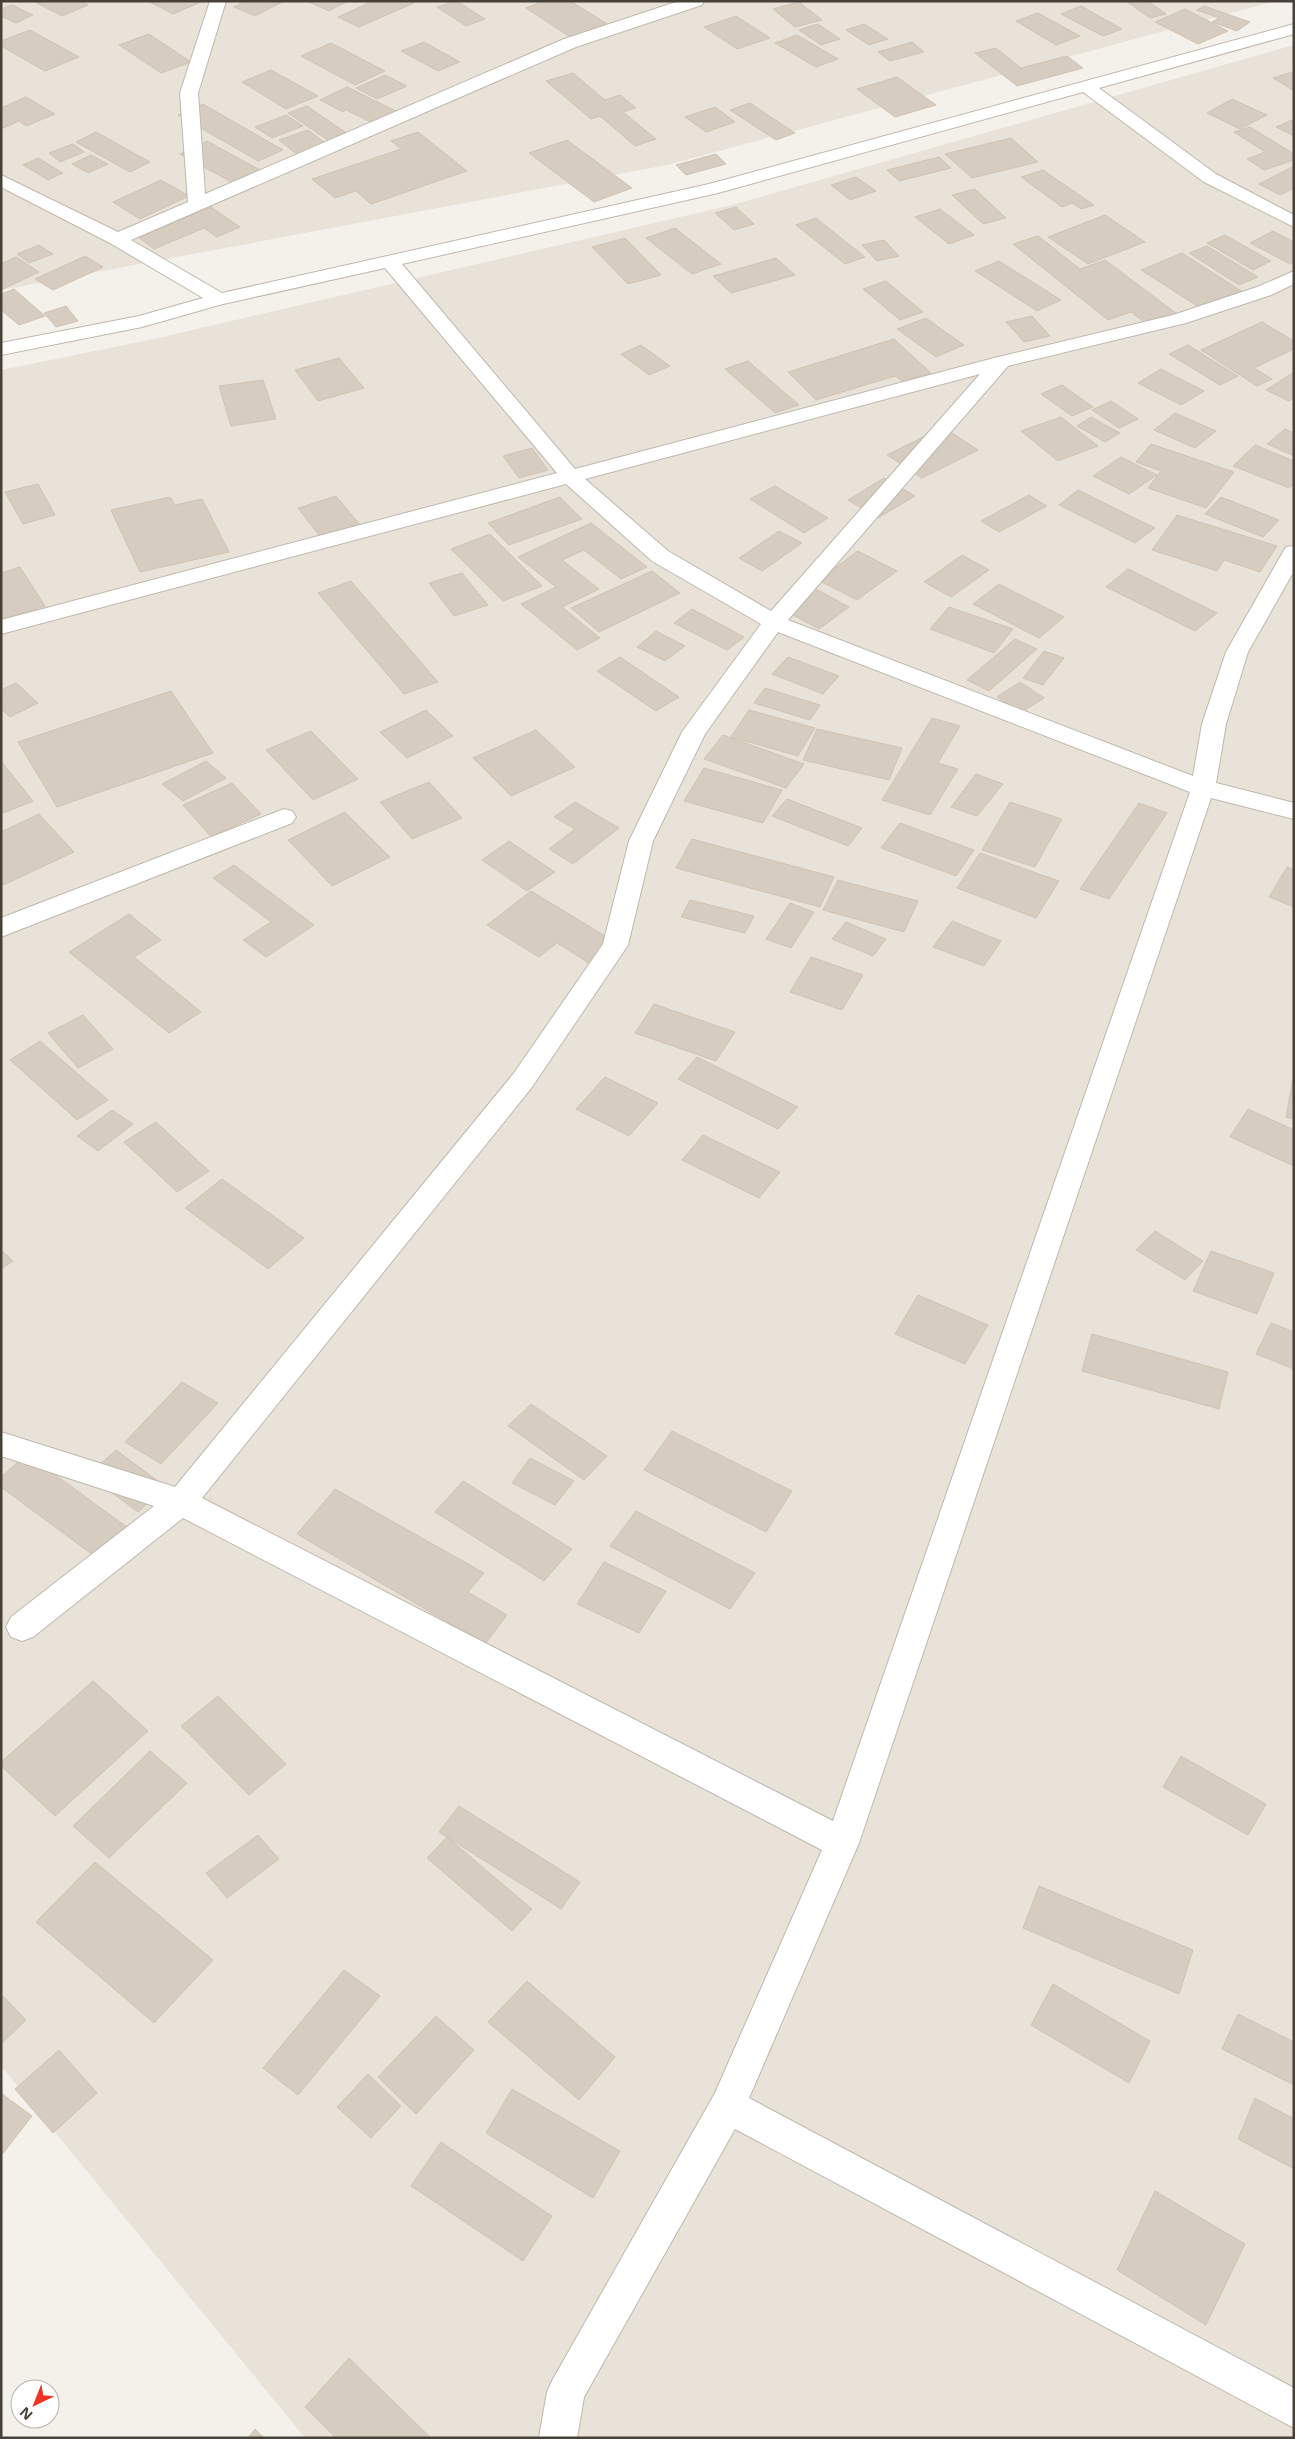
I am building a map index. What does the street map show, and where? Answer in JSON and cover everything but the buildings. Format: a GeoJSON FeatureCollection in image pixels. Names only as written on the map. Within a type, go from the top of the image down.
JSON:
{"type":"FeatureCollection","features":[{"type":"Feature","properties":{"kind":"street"},"geometry":{"type":"LineString","coordinates":[[197,205],[190,93],[218,1]]}},
{"type":"Feature","properties":{"kind":"street"},"geometry":{"type":"LineString","coordinates":[[117,240],[570,43],[696,1]]}},
{"type":"Feature","properties":{"kind":"street"},"geometry":{"type":"LineString","coordinates":[[1,349],[142,321],[219,299],[712,189],[1294,29]]}},
{"type":"Feature","properties":{"kind":"street"},"geometry":{"type":"LineString","coordinates":[[1087,86],[1210,178],[1294,222]]}},
{"type":"Feature","properties":{"kind":"street"},"geometry":{"type":"LineString","coordinates":[[1,180],[117,240],[219,299]]}},
{"type":"Feature","properties":{"kind":"street"},"geometry":{"type":"LineString","coordinates":[[390,261],[570,476],[660,556],[774,622],[1203,788],[1294,811]]}},
{"type":"Feature","properties":{"kind":"street"},"geometry":{"type":"LineString","coordinates":[[1,628],[1001,362],[1179,319],[1264,291],[1294,277]]}},
{"type":"Feature","properties":{"kind":"street"},"geometry":{"type":"LineString","coordinates":[[22,1628],[181,1502],[523,1080],[615,946],[641,841],[694,732],[774,622],[1001,362]]}},
{"type":"Feature","properties":{"kind":"street"},"geometry":{"type":"LineString","coordinates":[[558,2438],[566,2392],[728,2106],[842,1843],[1203,788],[1214,724],[1236,652],[1294,552]]}},
{"type":"Feature","properties":{"kind":"street"},"geometry":{"type":"LineString","coordinates":[[1,928],[284,817]]}},
{"type":"Feature","properties":{"kind":"street"},"geometry":{"type":"LineString","coordinates":[[1,1444],[181,1502],[842,1843]]}},
{"type":"Feature","properties":{"kind":"street"},"geometry":{"type":"LineString","coordinates":[[728,2106],[1294,2409]]}},
{"type":"Feature","properties":{"kind":"shaded area"},"geometry":{"type":"Polygon","coordinates":[[[1,1],[1276,1],[667,165],[1,290],[1,1]]]}},
{"type":"Feature","properties":{"kind":"shaded area"},"geometry":{"type":"Polygon","coordinates":[[[1294,45],[1294,2438],[305,2438],[1,2066],[1,370],[154,339],[732,205],[1294,45]]]}}]}
